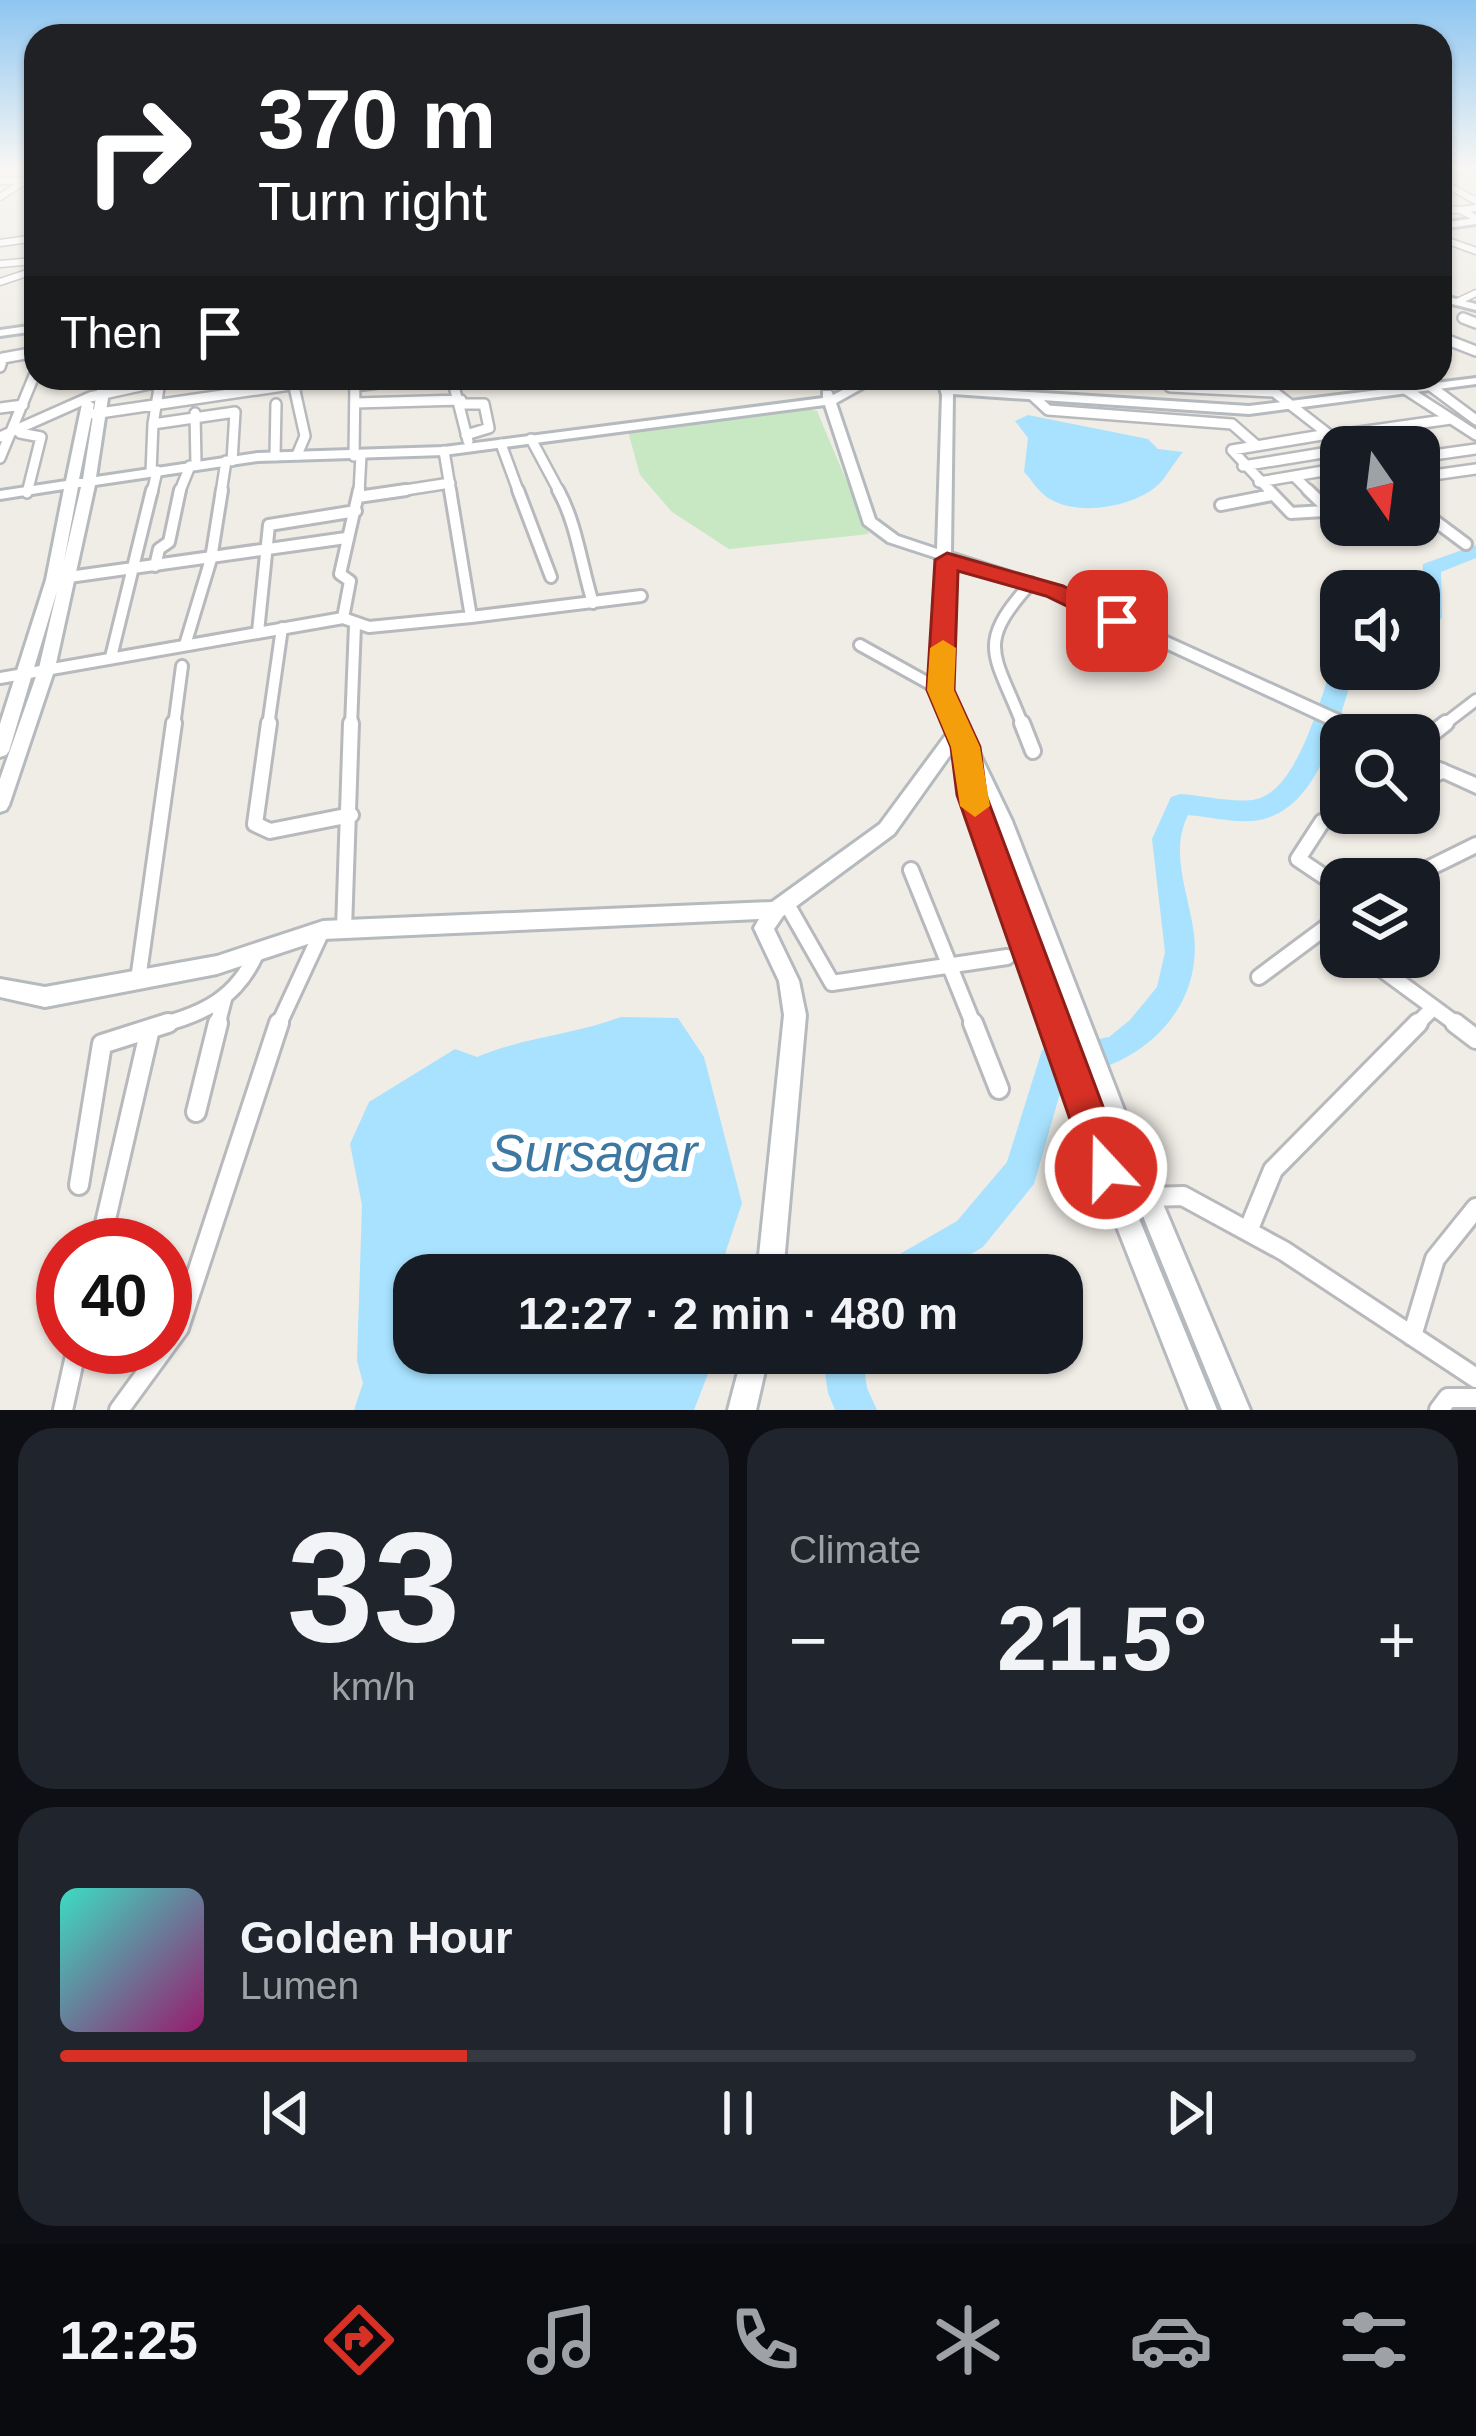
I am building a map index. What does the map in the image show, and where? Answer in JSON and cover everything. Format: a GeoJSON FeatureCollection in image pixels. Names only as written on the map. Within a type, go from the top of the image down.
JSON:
{"type":"FeatureCollection","features":[{"type":"Feature","properties":{"kind":"street"},"geometry":{"type":"LineString","coordinates":[[0,282],[24,271]]}},
{"type":"Feature","properties":{"kind":"street"},"geometry":{"type":"LineString","coordinates":[[10,279],[24,281]]}},
{"type":"Feature","properties":{"kind":"street"},"geometry":{"type":"LineString","coordinates":[[1457,302],[1476,293]]}},
{"type":"Feature","properties":{"kind":"street"},"geometry":{"type":"LineString","coordinates":[[1452,301],[1476,307]]}},
{"type":"Feature","properties":{"kind":"street"},"geometry":{"type":"LineString","coordinates":[[1463,318],[1476,323]]}},
{"type":"Feature","properties":{"kind":"street"},"geometry":{"type":"LineString","coordinates":[[0,458],[29,390]]}},
{"type":"Feature","properties":{"kind":"street"},"geometry":{"type":"LineString","coordinates":[[10,435],[92,390]]}},
{"type":"Feature","properties":{"kind":"street"},"geometry":{"type":"LineString","coordinates":[[0,805],[47,668],[97,390]]}},
{"type":"Feature","properties":{"kind":"street"},"geometry":{"type":"LineString","coordinates":[[111,657],[154,472],[153,408],[158,390]]}},
{"type":"Feature","properties":{"kind":"street"},"geometry":{"type":"LineString","coordinates":[[225,390],[225,397]]}},
{"type":"Feature","properties":{"kind":"street"},"geometry":{"type":"LineString","coordinates":[[92,414],[257,390]]}},
{"type":"Feature","properties":{"kind":"street"},"geometry":{"type":"LineString","coordinates":[[295,390],[305,436],[297,455]]}},
{"type":"Feature","properties":{"kind":"street"},"geometry":{"type":"LineString","coordinates":[[118,1410],[179,1328],[280,1020],[334,929],[351,815],[350,581],[340,574],[358,497],[356,390]]}},
{"type":"Feature","properties":{"kind":"street"},"geometry":{"type":"LineString","coordinates":[[403,390],[405,404]]}},
{"type":"Feature","properties":{"kind":"street"},"geometry":{"type":"LineString","coordinates":[[456,390],[468,441]]}},
{"type":"Feature","properties":{"kind":"street"},"geometry":{"type":"LineString","coordinates":[[468,441],[501,444],[848,390]]}},
{"type":"Feature","properties":{"kind":"street"},"geometry":{"type":"LineString","coordinates":[[945,390],[947,560],[941,690],[992,821],[1090,1128],[1203,1410]]}},
{"type":"Feature","properties":{"kind":"street"},"geometry":{"type":"LineString","coordinates":[[986,390],[1250,410],[1421,390]]}},
{"type":"Feature","properties":{"kind":"street"},"geometry":{"type":"LineString","coordinates":[[1232,390],[1274,392]]}},
{"type":"Feature","properties":{"kind":"street"},"geometry":{"type":"LineString","coordinates":[[1272,390],[1320,428]]}},
{"type":"Feature","properties":{"kind":"street"},"geometry":{"type":"LineString","coordinates":[[1406,390],[1476,435]]}},
{"type":"Feature","properties":{"kind":"street"},"geometry":{"type":"LineString","coordinates":[[1436,390],[1476,420]]}},
{"type":"Feature","properties":{"kind":"street"},"geometry":{"type":"LineString","coordinates":[[824,397],[869,520],[893,539],[947,560],[1031,583],[1323,714]]}},
{"type":"Feature","properties":{"kind":"street"},"geometry":{"type":"LineString","coordinates":[[1034,397],[1048,410],[1232,424],[1256,446]]}},
{"type":"Feature","properties":{"kind":"street"},"geometry":{"type":"LineString","coordinates":[[155,566],[159,549],[169,542],[174,504],[193,466],[194,402]]}},
{"type":"Feature","properties":{"kind":"street"},"geometry":{"type":"LineString","coordinates":[[3,498],[275,456],[444,451],[489,428],[484,404],[356,403]]}},
{"type":"Feature","properties":{"kind":"street"},"geometry":{"type":"LineString","coordinates":[[275,456],[276,404]]}},
{"type":"Feature","properties":{"kind":"street"},"geometry":{"type":"LineString","coordinates":[[0,408],[23,405]]}},
{"type":"Feature","properties":{"kind":"street"},"geometry":{"type":"LineString","coordinates":[[153,424],[235,412],[212,559],[185,644]]}},
{"type":"Feature","properties":{"kind":"street"},"geometry":{"type":"LineString","coordinates":[[1398,426],[1451,419]]}},
{"type":"Feature","properties":{"kind":"street"},"geometry":{"type":"LineString","coordinates":[[10,435],[41,437],[27,494]]}},
{"type":"Feature","properties":{"kind":"street"},"geometry":{"type":"LineString","coordinates":[[1320,436],[1232,449],[1296,515],[1320,513]]}},
{"type":"Feature","properties":{"kind":"street"},"geometry":{"type":"LineString","coordinates":[[531,439],[573,517],[572,536],[593,603]]}},
{"type":"Feature","properties":{"kind":"street"},"geometry":{"type":"LineString","coordinates":[[501,444],[551,577]]}},
{"type":"Feature","properties":{"kind":"street"},"geometry":{"type":"LineString","coordinates":[[1440,455],[1476,449]]}},
{"type":"Feature","properties":{"kind":"street"},"geometry":{"type":"LineString","coordinates":[[444,451],[471,617]]}},
{"type":"Feature","properties":{"kind":"street"},"geometry":{"type":"LineString","coordinates":[[1244,466],[1320,452]]}},
{"type":"Feature","properties":{"kind":"street"},"geometry":{"type":"LineString","coordinates":[[1440,474],[1476,469]]}},
{"type":"Feature","properties":{"kind":"street"},"geometry":{"type":"LineString","coordinates":[[1259,482],[1320,472]]}},
{"type":"Feature","properties":{"kind":"street"},"geometry":{"type":"LineString","coordinates":[[1294,476],[1320,498]]}},
{"type":"Feature","properties":{"kind":"street"},"geometry":{"type":"LineString","coordinates":[[358,497],[450,483]]}},
{"type":"Feature","properties":{"kind":"street"},"geometry":{"type":"LineString","coordinates":[[1221,505],[1272,495]]}},
{"type":"Feature","properties":{"kind":"street"},"geometry":{"type":"LineString","coordinates":[[258,632],[273,521],[356,511]]}},
{"type":"Feature","properties":{"kind":"street"},"geometry":{"type":"LineString","coordinates":[[1440,525],[1466,544]]}},
{"type":"Feature","properties":{"kind":"street"},"geometry":{"type":"LineString","coordinates":[[61,579],[346,538]]}},
{"type":"Feature","properties":{"kind":"street"},"geometry":{"type":"LineString","coordinates":[[0,752],[61,579]]}},
{"type":"Feature","properties":{"kind":"street"},"geometry":{"type":"LineString","coordinates":[[1031,583],[996,622],[994,651],[1033,752]]}},
{"type":"Feature","properties":{"kind":"street"},"geometry":{"type":"LineString","coordinates":[[0,678],[282,628],[471,617],[640,596]]}},
{"type":"Feature","properties":{"kind":"street"},"geometry":{"type":"LineString","coordinates":[[282,628],[255,824],[270,831],[351,815]]}},
{"type":"Feature","properties":{"kind":"street"},"geometry":{"type":"LineString","coordinates":[[860,644],[941,690]]}},
{"type":"Feature","properties":{"kind":"street"},"geometry":{"type":"LineString","coordinates":[[137,980],[182,666]]}},
{"type":"Feature","properties":{"kind":"street"},"geometry":{"type":"LineString","coordinates":[[1440,728],[1476,700]]}},
{"type":"Feature","properties":{"kind":"street"},"geometry":{"type":"LineString","coordinates":[[772,1254],[796,1015],[789,981],[764,928],[782,908],[887,829],[962,739]]}},
{"type":"Feature","properties":{"kind":"street"},"geometry":{"type":"LineString","coordinates":[[1442,771],[1476,785]]}},
{"type":"Feature","properties":{"kind":"street"},"geometry":{"type":"LineString","coordinates":[[992,821],[1236,1410]]}},
{"type":"Feature","properties":{"kind":"street"},"geometry":{"type":"LineString","coordinates":[[1320,825],[1298,859],[1320,874]]}},
{"type":"Feature","properties":{"kind":"street"},"geometry":{"type":"LineString","coordinates":[[1440,863],[1476,845]]}},
{"type":"Feature","properties":{"kind":"street"},"geometry":{"type":"LineString","coordinates":[[911,870],[999,1089]]}},
{"type":"Feature","properties":{"kind":"street"},"geometry":{"type":"LineString","coordinates":[[0,988],[45,997],[257,952],[334,929],[782,908]]}},
{"type":"Feature","properties":{"kind":"street"},"geometry":{"type":"LineString","coordinates":[[782,908],[832,983],[1007,957]]}},
{"type":"Feature","properties":{"kind":"street"},"geometry":{"type":"LineString","coordinates":[[1259,977],[1320,932]]}},
{"type":"Feature","properties":{"kind":"street"},"geometry":{"type":"LineString","coordinates":[[196,1112],[224,999],[257,952]]}},
{"type":"Feature","properties":{"kind":"street"},"geometry":{"type":"LineString","coordinates":[[1394,978],[1476,1040]]}},
{"type":"Feature","properties":{"kind":"street"},"geometry":{"type":"LineString","coordinates":[[79,1185],[102,1045],[149,1033],[224,999]]}},
{"type":"Feature","properties":{"kind":"street"},"geometry":{"type":"LineString","coordinates":[[1248,1231],[1273,1171],[1433,1007]]}},
{"type":"Feature","properties":{"kind":"street"},"geometry":{"type":"LineString","coordinates":[[106,1218],[149,1033]]}},
{"type":"Feature","properties":{"kind":"street"},"geometry":{"type":"LineString","coordinates":[[1150,1197],[1183,1196],[1248,1231],[1476,1378]]}},
{"type":"Feature","properties":{"kind":"street"},"geometry":{"type":"LineString","coordinates":[[1412,1336],[1436,1259],[1476,1208]]}},
{"type":"Feature","properties":{"kind":"street"},"geometry":{"type":"LineString","coordinates":[[63,1410],[71,1374]]}},
{"type":"Feature","properties":{"kind":"street"},"geometry":{"type":"LineString","coordinates":[[742,1410],[751,1374]]}},
{"type":"Feature","properties":{"kind":"street"},"geometry":{"type":"LineString","coordinates":[[1438,1410],[1448,1398],[1476,1398]]}},
{"type":"Feature","properties":{"kind":"green space"},"geometry":{"type":"Polygon","coordinates":[[[799,408],[817,411],[869,534],[729,549],[672,512],[640,475],[628,431],[799,408]]]}},
{"type":"Feature","properties":{"kind":"water"},"geometry":{"type":"Polygon","coordinates":[[[1028,415],[1148,439],[1158,449],[1183,452],[1160,483],[1135,499],[1103,507],[1069,506],[1043,494],[1024,472],[1028,438],[1015,421],[1028,415]]]}},
{"type":"Feature","properties":{"kind":"water","name":"Sursagar"},"geometry":{"type":"Polygon","coordinates":[[[621,1017],[678,1018],[704,1057],[742,1203],[726,1254],[393,1254],[393,1374],[708,1374],[694,1410],[354,1410],[363,1383],[357,1361],[362,1205],[350,1144],[369,1102],[455,1049],[477,1057],[621,1017]]]}},
{"type":"Feature","properties":{"kind":"waterway"},"geometry":{"type":"LineString","coordinates":[[1430,570],[1476,551]]}},
{"type":"Feature","properties":{"kind":"waterway"},"geometry":{"type":"LineString","coordinates":[[935,1254],[970,1234],[1022,1172],[1053,1061],[1083,1059],[1120,1047],[1152,1019],[1169,995],[1180,952],[1166,839],[1180,804],[1260,810],[1277,800],[1310,765],[1336,690]]}},
{"type":"Feature","properties":{"kind":"waterway"},"geometry":{"type":"LineString","coordinates":[[845,1374],[857,1410]]}},
{"type":"Feature","properties":{"kind":"slow traffic"},"geometry":{"type":"LineString","coordinates":[[943,648],[941,690],[966,747],[975,806]]}},
{"type":"Feature","properties":{"kind":"route"},"geometry":{"type":"LineString","coordinates":[[1106,1168],[971,795],[966,747],[941,690],[947,560],[989,568],[1054,591],[1117,621]]}}]}
